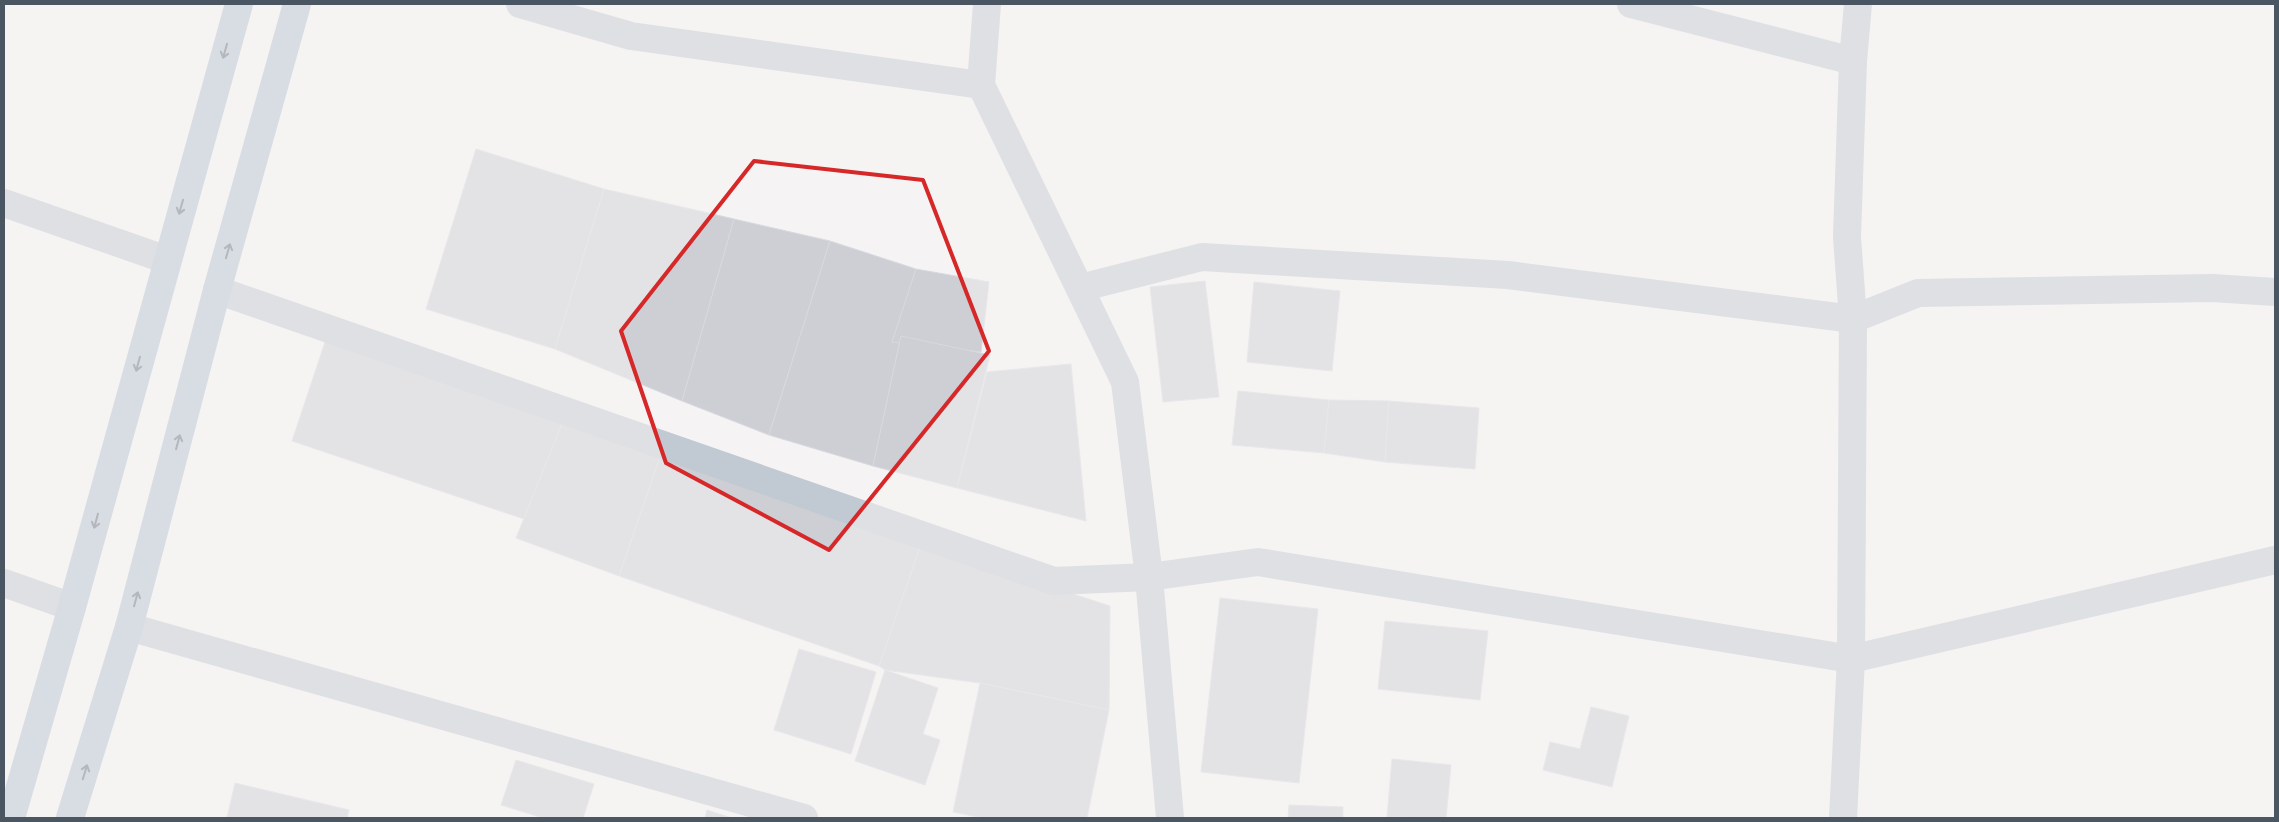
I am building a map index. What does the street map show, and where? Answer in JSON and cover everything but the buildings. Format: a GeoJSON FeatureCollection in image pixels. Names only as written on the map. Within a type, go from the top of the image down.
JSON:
{"type":"FeatureCollection","features":[{"type":"Feature","properties":{"kind":"main road"},"geometry":{"type":"LineString","coordinates":[[11,818],[72,606],[239,4]]}},
{"type":"Feature","properties":{"kind":"main road"},"geometry":{"type":"LineString","coordinates":[[70,818],[129,627],[217,290],[297,4]]}},
{"type":"Feature","properties":{"kind":"street"},"geometry":{"type":"LineString","coordinates":[[520,4],[631,36],[982,85]]}},
{"type":"Feature","properties":{"kind":"street"},"geometry":{"type":"LineString","coordinates":[[987,4],[982,85],[1125,382],[1149,577],[1170,818]]}},
{"type":"Feature","properties":{"kind":"street"},"geometry":{"type":"LineString","coordinates":[[1631,4],[1853,61]]}},
{"type":"Feature","properties":{"kind":"street"},"geometry":{"type":"LineString","coordinates":[[1843,818],[1851,659],[1854,319],[1847,237],[1853,61],[1858,4]]}},
{"type":"Feature","properties":{"kind":"street"},"geometry":{"type":"LineString","coordinates":[[4,203],[167,260]]}},
{"type":"Feature","properties":{"kind":"street"},"geometry":{"type":"LineString","coordinates":[[1080,288],[1202,257],[1508,275],[1854,319],[1918,293],[2212,288],[2275,292]]}},
{"type":"Feature","properties":{"kind":"street"},"geometry":{"type":"LineString","coordinates":[[217,290],[1054,581],[1149,577],[1258,562],[1851,659],[2275,560]]}},
{"type":"Feature","properties":{"kind":"street"},"geometry":{"type":"LineString","coordinates":[[4,582],[72,606]]}},
{"type":"Feature","properties":{"kind":"street"},"geometry":{"type":"LineString","coordinates":[[129,627],[804,818]]}},
{"type":"Feature","properties":{"kind":"highlighted area"},"geometry":{"type":"Polygon","coordinates":[[[754,161],[923,180],[989,351],[829,550],[666,463],[621,331],[754,161]]]}}]}
